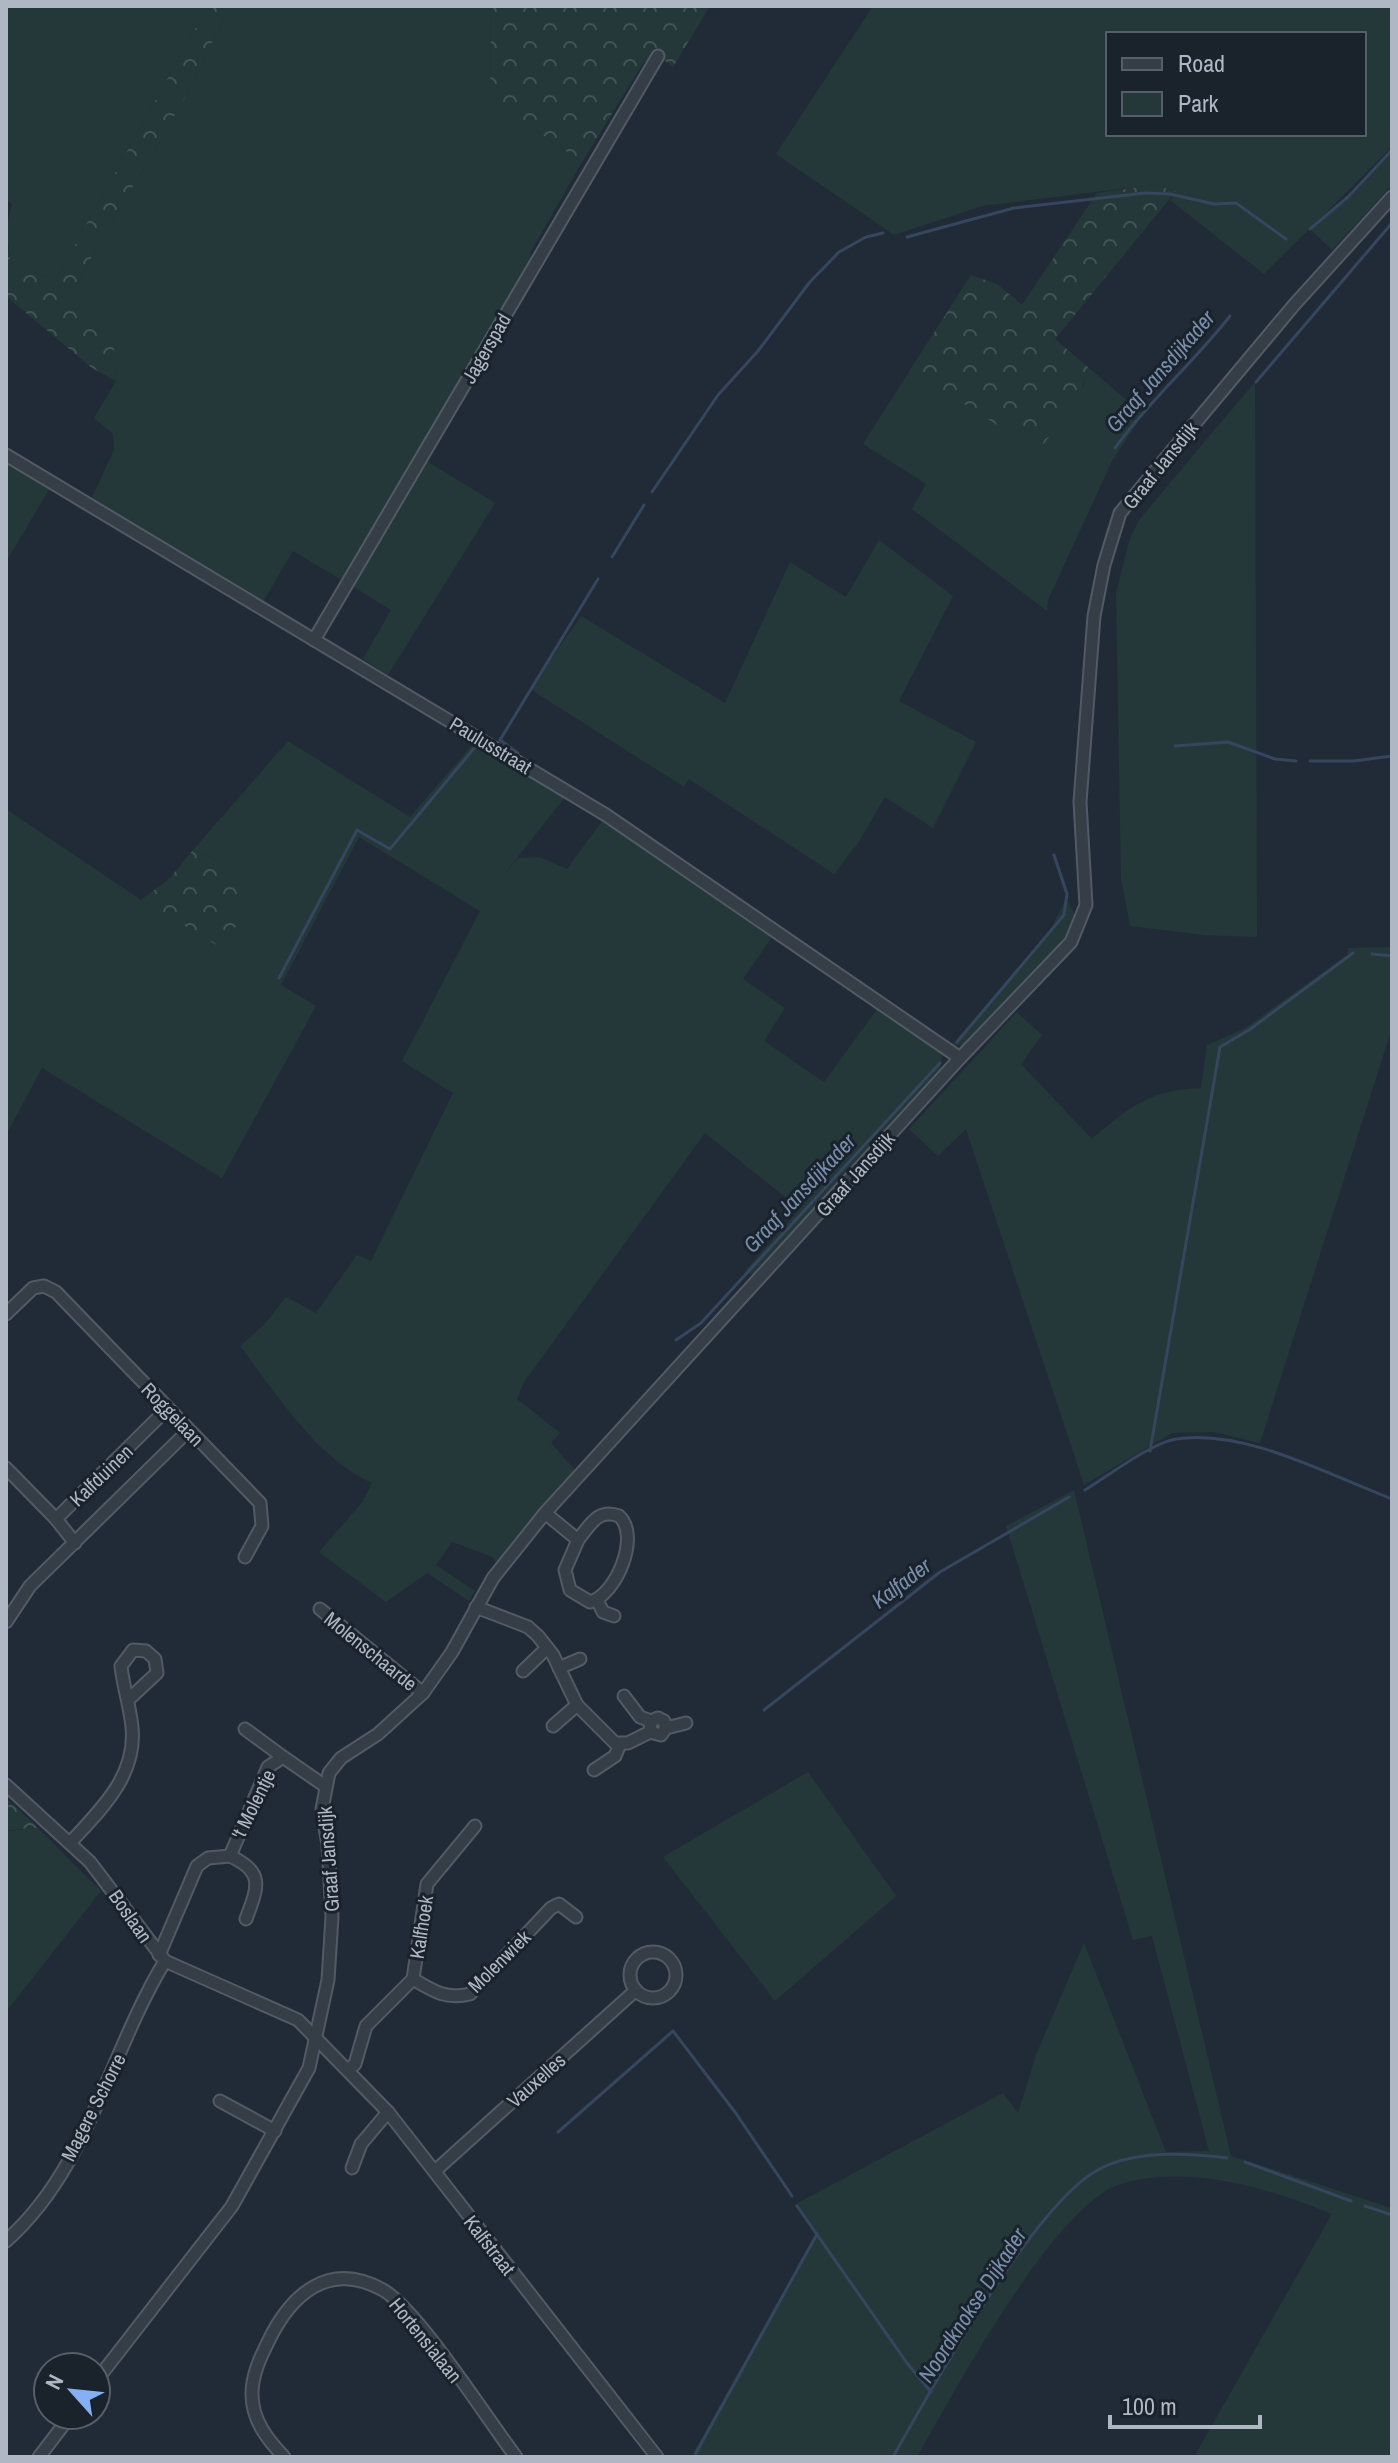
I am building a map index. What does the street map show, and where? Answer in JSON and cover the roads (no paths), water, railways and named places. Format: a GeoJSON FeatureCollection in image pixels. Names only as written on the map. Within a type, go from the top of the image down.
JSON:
{"type":"FeatureCollection","features":[{"type":"Feature","properties":{"kind":"street","name":"Jagerspad"},"geometry":{"type":"LineString","coordinates":[[314,640],[658,56]]}},
{"type":"Feature","properties":{"kind":"street","name":"Graaf Jansdijk"},"geometry":{"type":"LineString","coordinates":[[112,2361],[224,2218],[309,2068],[318,2038],[328,1980],[332,1917],[328,1845],[322,1809],[325,1786],[341,1758],[378,1734],[423,1693],[452,1652],[504,1562],[545,1513],[960,1058],[1071,942],[1086,905],[1080,802],[1094,616],[1104,565],[1120,513],[1294,305],[1392,197]]}},
{"type":"Feature","properties":{"kind":"street","name":"Paulusstraat"},"geometry":{"type":"LineString","coordinates":[[6,455],[606,815],[960,1058]]}},
{"type":"Feature","properties":{"kind":"street","name":"Roggelaan"},"geometry":{"type":"LineString","coordinates":[[6,1314],[33,1288],[44,1286],[56,1292],[260,1503],[262,1526],[245,1557]]}},
{"type":"Feature","properties":{"kind":"street","name":"Kalfduinen"},"geometry":{"type":"LineString","coordinates":[[75,1543],[56,1519],[167,1409]]}},
{"type":"Feature","properties":{"kind":"street","name":"Kalfduinen"},"geometry":{"type":"LineString","coordinates":[[6,1622],[30,1586],[188,1431]]}},
{"type":"Feature","properties":{"kind":"street"},"geometry":{"type":"LineString","coordinates":[[6,1468],[56,1519]]}},
{"type":"Feature","properties":{"kind":"street"},"geometry":{"type":"LineString","coordinates":[[545,1513],[578,1540]]}},
{"type":"Feature","properties":{"kind":"street"},"geometry":{"type":"LineString","coordinates":[[604,1513],[619,1516],[629,1529],[630,1540],[608,1592],[590,1602],[579,1597],[565,1581],[569,1557],[578,1540],[596,1517],[604,1513]]}},
{"type":"Feature","properties":{"kind":"street"},"geometry":{"type":"LineString","coordinates":[[597,1600],[603,1612],[614,1616]]}},
{"type":"Feature","properties":{"kind":"street"},"geometry":{"type":"LineString","coordinates":[[476,1607],[528,1627],[547,1648],[577,1705],[609,1739],[620,1744]]}},
{"type":"Feature","properties":{"kind":"street","name":"Molenschaarde"},"geometry":{"type":"LineString","coordinates":[[320,1609],[423,1693]]}},
{"type":"Feature","properties":{"kind":"street"},"geometry":{"type":"LineString","coordinates":[[523,1671],[547,1648]]}},
{"type":"Feature","properties":{"kind":"street"},"geometry":{"type":"LineString","coordinates":[[559,1668],[580,1659]]}},
{"type":"Feature","properties":{"kind":"street"},"geometry":{"type":"LineString","coordinates":[[624,1696],[650,1726]]}},
{"type":"Feature","properties":{"kind":"street"},"geometry":{"type":"LineString","coordinates":[[70,1843],[108,1800],[128,1767],[133,1740],[128,1700]]}},
{"type":"Feature","properties":{"kind":"street"},"geometry":{"type":"LineString","coordinates":[[553,1726],[577,1705]]}},
{"type":"Feature","properties":{"kind":"street"},"geometry":{"type":"LineString","coordinates":[[594,1770],[615,1756],[620,1744],[662,1719],[666,1728],[686,1723]]}},
{"type":"Feature","properties":{"kind":"street","name":"'t Molentje"},"geometry":{"type":"LineString","coordinates":[[245,1729],[325,1786]]}},
{"type":"Feature","properties":{"kind":"street","name":"'t Molentje"},"geometry":{"type":"LineString","coordinates":[[230,1856],[268,1767],[283,1757]]}},
{"type":"Feature","properties":{"kind":"street","name":"Boslaan"},"geometry":{"type":"LineString","coordinates":[[6,1785],[70,1843],[111,1887],[162,1958],[298,2020],[318,2038]]}},
{"type":"Feature","properties":{"kind":"street","name":"Kalfhoek"},"geometry":{"type":"LineString","coordinates":[[349,2069],[355,2064],[366,2026],[413,1979],[427,1884],[475,1826]]}},
{"type":"Feature","properties":{"kind":"street","name":"'t Molentje"},"geometry":{"type":"LineString","coordinates":[[162,1958],[197,1866],[208,1858],[230,1856],[246,1864],[256,1877],[257,1892],[246,1919]]}},
{"type":"Feature","properties":{"kind":"street","name":"Molenwiek"},"geometry":{"type":"LineString","coordinates":[[413,1979],[440,1996],[456,1998],[470,1994],[551,1908],[559,1904],[576,1917]]}},
{"type":"Feature","properties":{"kind":"street"},"geometry":{"type":"LineString","coordinates":[[657,1952],[672,1961],[676,1978],[668,1993],[652,1998],[636,1990],[631,1973],[639,1957],[657,1952]]}},
{"type":"Feature","properties":{"kind":"street","name":"Magere Schorre"},"geometry":{"type":"LineString","coordinates":[[6,2241],[49,2192],[88,2123],[162,1958]]}},
{"type":"Feature","properties":{"kind":"street","name":"Vauxelles"},"geometry":{"type":"LineString","coordinates":[[435,2171],[636,1990]]}},
{"type":"Feature","properties":{"kind":"street","name":"Kalfstraat"},"geometry":{"type":"LineString","coordinates":[[318,2038],[323,2049],[349,2069],[388,2112],[657,2457]]}},
{"type":"Feature","properties":{"kind":"street"},"geometry":{"type":"LineString","coordinates":[[220,2101],[275,2131]]}},
{"type":"Feature","properties":{"kind":"street"},"geometry":{"type":"LineString","coordinates":[[352,2168],[361,2144],[388,2112]]}},
{"type":"Feature","properties":{"kind":"street","name":"Hortensialaan"},"geometry":{"type":"LineString","coordinates":[[284,2457],[258,2424],[252,2394],[253,2377],[274,2329],[291,2303],[304,2291],[335,2279],[372,2284],[406,2309],[516,2457]]}},
{"type":"Feature","properties":{"kind":"street"},"geometry":{"type":"LineString","coordinates":[[39,2457],[59,2431]]}},
{"type":"Feature","properties":{"kind":"waterway","name":"Graaf Jansdijkader"},"geometry":{"type":"LineString","coordinates":[[1310,229],[1348,197],[1392,150]]}},
{"type":"Feature","properties":{"kind":"waterway"},"geometry":{"type":"LineString","coordinates":[[907,237],[1014,208],[1145,193],[1170,194],[1214,204],[1236,203],[1286,239]]}},
{"type":"Feature","properties":{"kind":"waterway"},"geometry":{"type":"LineString","coordinates":[[1256,382],[1392,223]]}},
{"type":"Feature","properties":{"kind":"waterway"},"geometry":{"type":"LineString","coordinates":[[652,492],[718,395],[758,351],[809,283],[839,252],[866,237],[883,233]]}},
{"type":"Feature","properties":{"kind":"waterway","name":"Graaf Jansdijkader"},"geometry":{"type":"LineString","coordinates":[[1115,448],[1230,316]]}},
{"type":"Feature","properties":{"kind":"waterway"},"geometry":{"type":"LineString","coordinates":[[612,557],[644,505]]}},
{"type":"Feature","properties":{"kind":"waterway"},"geometry":{"type":"LineString","coordinates":[[518,753],[500,740],[598,579]]}},
{"type":"Feature","properties":{"kind":"waterway"},"geometry":{"type":"LineString","coordinates":[[1175,746],[1228,742],[1275,759],[1296,761]]}},
{"type":"Feature","properties":{"kind":"waterway"},"geometry":{"type":"LineString","coordinates":[[279,978],[357,830],[390,849],[476,746],[509,765]]}},
{"type":"Feature","properties":{"kind":"waterway"},"geometry":{"type":"LineString","coordinates":[[1310,761],[1354,761],[1392,756]]}},
{"type":"Feature","properties":{"kind":"waterway","name":"Graaf Jansdijkader"},"geometry":{"type":"LineString","coordinates":[[957,1042],[1064,915],[1067,894],[1054,855]]}},
{"type":"Feature","properties":{"kind":"waterway"},"geometry":{"type":"LineString","coordinates":[[1150,1451],[1220,1047],[1249,1030],[1353,953]]}},
{"type":"Feature","properties":{"kind":"waterway"},"geometry":{"type":"LineString","coordinates":[[1372,954],[1392,956]]}},
{"type":"Feature","properties":{"kind":"waterway","name":"Graaf Jansdijkader"},"geometry":{"type":"LineString","coordinates":[[676,1340],[701,1323],[940,1063]]}},
{"type":"Feature","properties":{"kind":"waterway","name":"Kalfader"},"geometry":{"type":"LineString","coordinates":[[1085,1490],[1154,1447],[1176,1439],[1202,1437],[1230,1440],[1286,1456],[1392,1499]]}},
{"type":"Feature","properties":{"kind":"waterway","name":"Kalfader"},"geometry":{"type":"LineString","coordinates":[[764,1710],[940,1572],[1069,1497]]}},
{"type":"Feature","properties":{"kind":"waterway"},"geometry":{"type":"LineString","coordinates":[[558,2132],[673,2031],[735,2112],[792,2196]]}},
{"type":"Feature","properties":{"kind":"waterway","name":"Noordknokse Dijkader"},"geometry":{"type":"LineString","coordinates":[[893,2457],[985,2302],[1043,2221],[1071,2191],[1096,2171],[1126,2159],[1178,2154],[1227,2158]]}},
{"type":"Feature","properties":{"kind":"waterway","name":"Noordknokse Dijkader"},"geometry":{"type":"LineString","coordinates":[[1245,2162],[1351,2201]]}},
{"type":"Feature","properties":{"kind":"waterway"},"geometry":{"type":"LineString","coordinates":[[797,2206],[907,2363],[931,2392]]}},
{"type":"Feature","properties":{"kind":"waterway","name":"Noordknokse Dijkader"},"geometry":{"type":"LineString","coordinates":[[1365,2206],[1392,2215]]}},
{"type":"Feature","properties":{"kind":"waterway"},"geometry":{"type":"LineString","coordinates":[[696,2453],[817,2234]]}}]}
